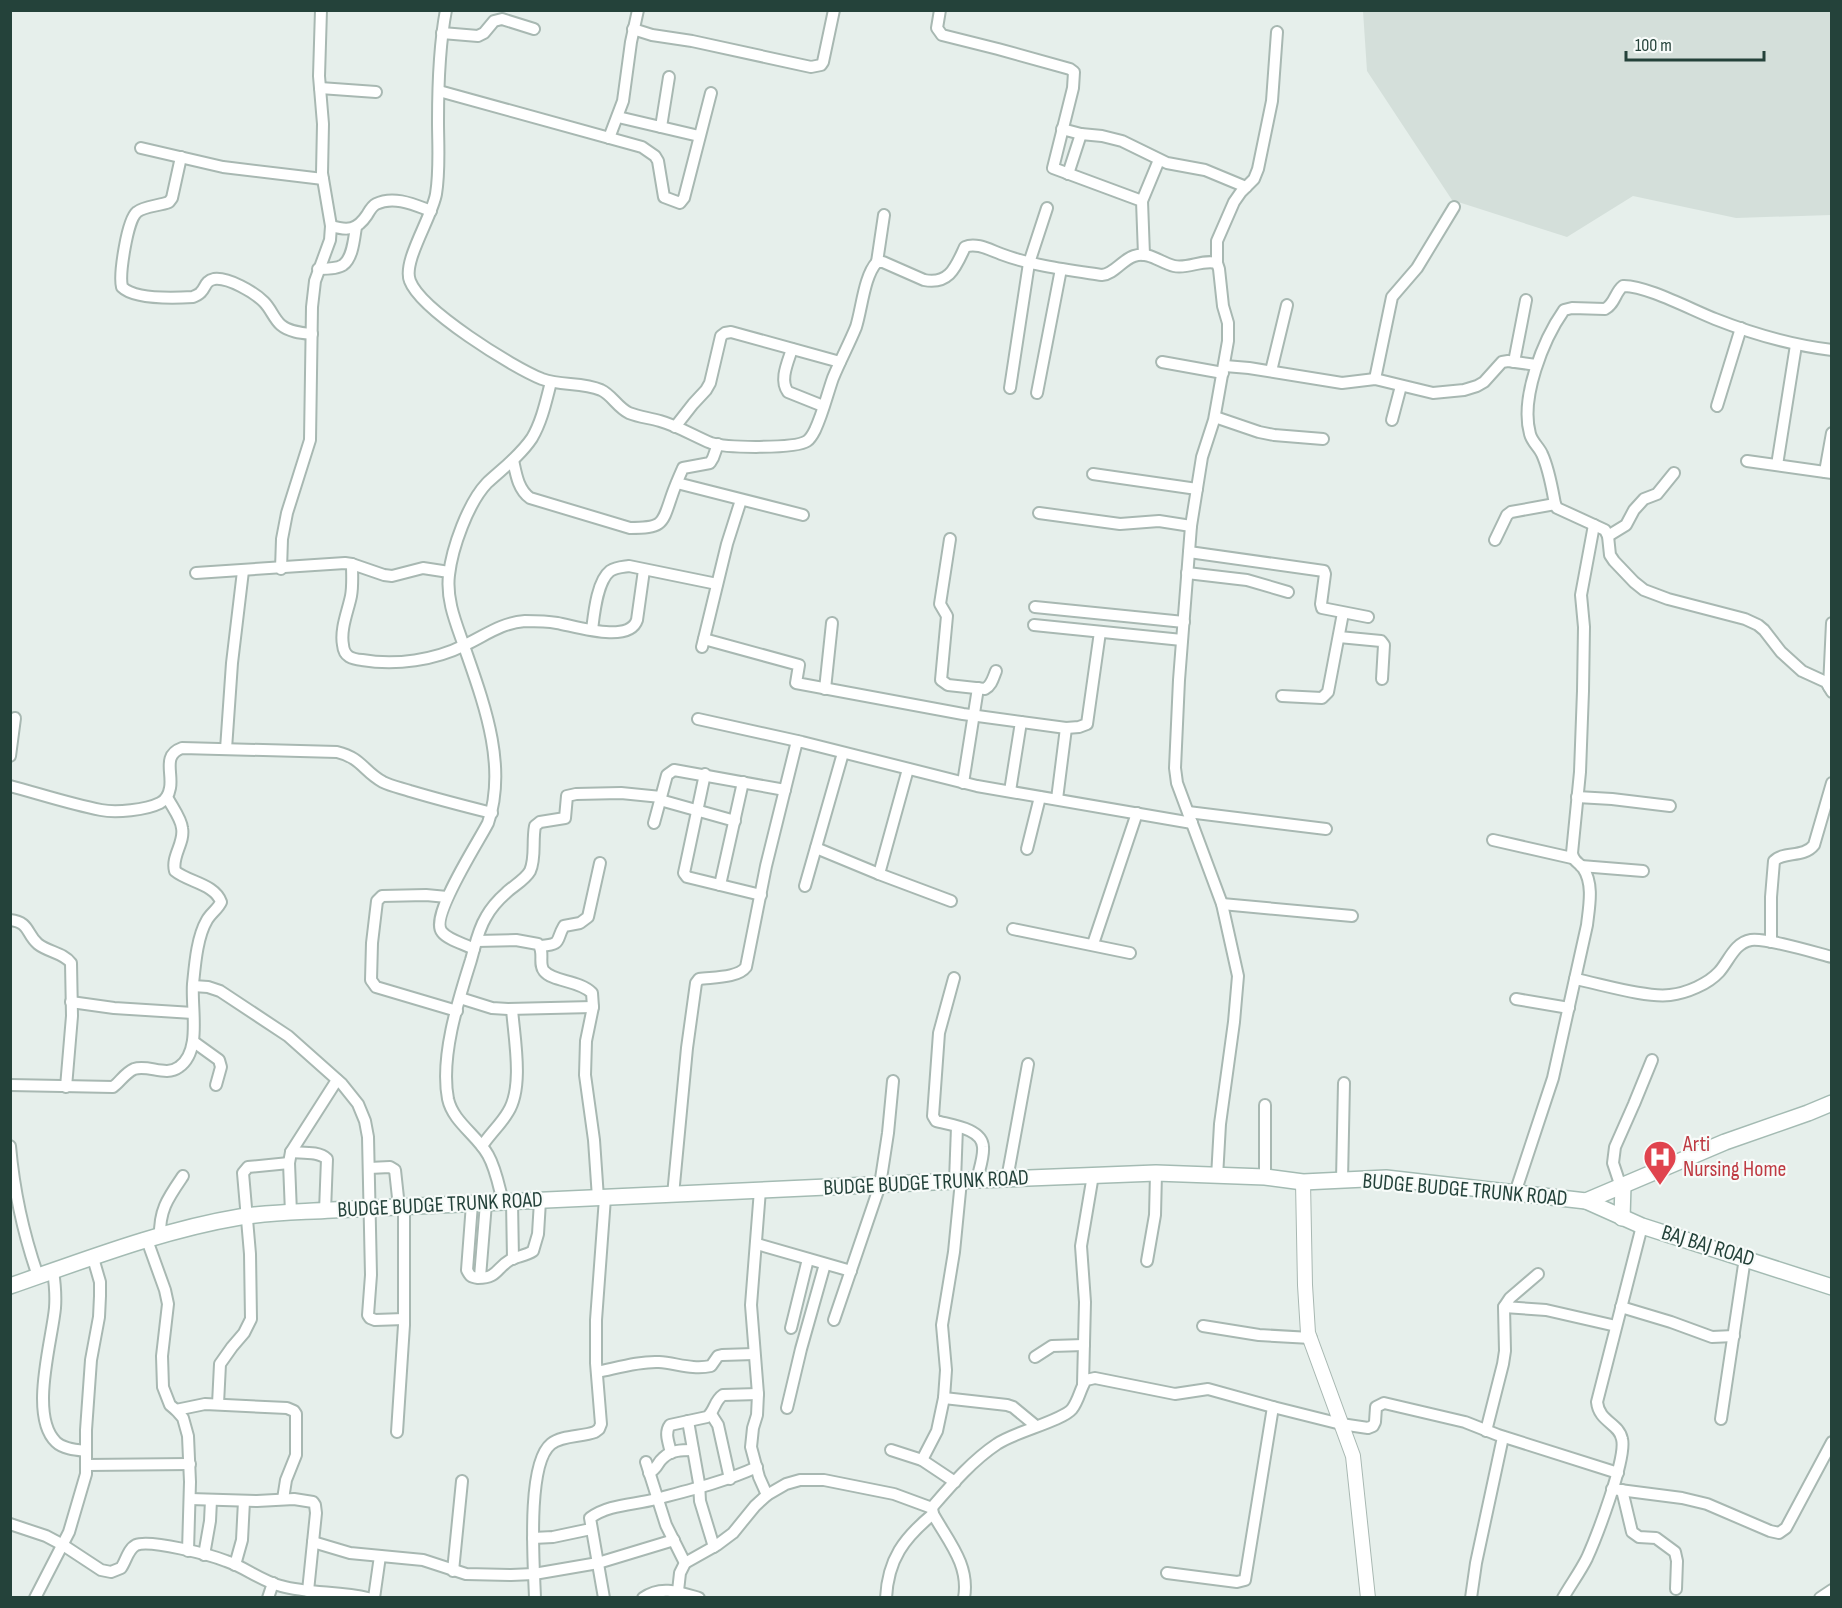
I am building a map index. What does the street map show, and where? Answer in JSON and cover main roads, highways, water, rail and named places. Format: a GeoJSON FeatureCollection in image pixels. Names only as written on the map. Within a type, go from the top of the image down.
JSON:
{"type":"FeatureCollection","features":[{"type":"Feature","properties":{"kind":"main road","name":"BUDGE BUDGE TRUNK ROAD"},"geometry":{"type":"LineString","coordinates":[[10,1286],[93,1257],[218,1222],[246,1217],[325,1211],[1156,1173],[1265,1177],[1303,1182],[1386,1178],[1586,1201],[1725,1142],[1832,1103]]}},
{"type":"Feature","properties":{"kind":"main road"},"geometry":{"type":"LineString","coordinates":[[1622,1186],[1622,1218]]}},
{"type":"Feature","properties":{"kind":"main road","name":"BAJ BAJ ROAD"},"geometry":{"type":"LineString","coordinates":[[1586,1201],[1642,1226],[1832,1287]]}},
{"type":"Feature","properties":{"kind":"place","name":"Arti Nursing Home"},"geometry":{"type":"Point","coordinates":[1660,1186]}}]}
